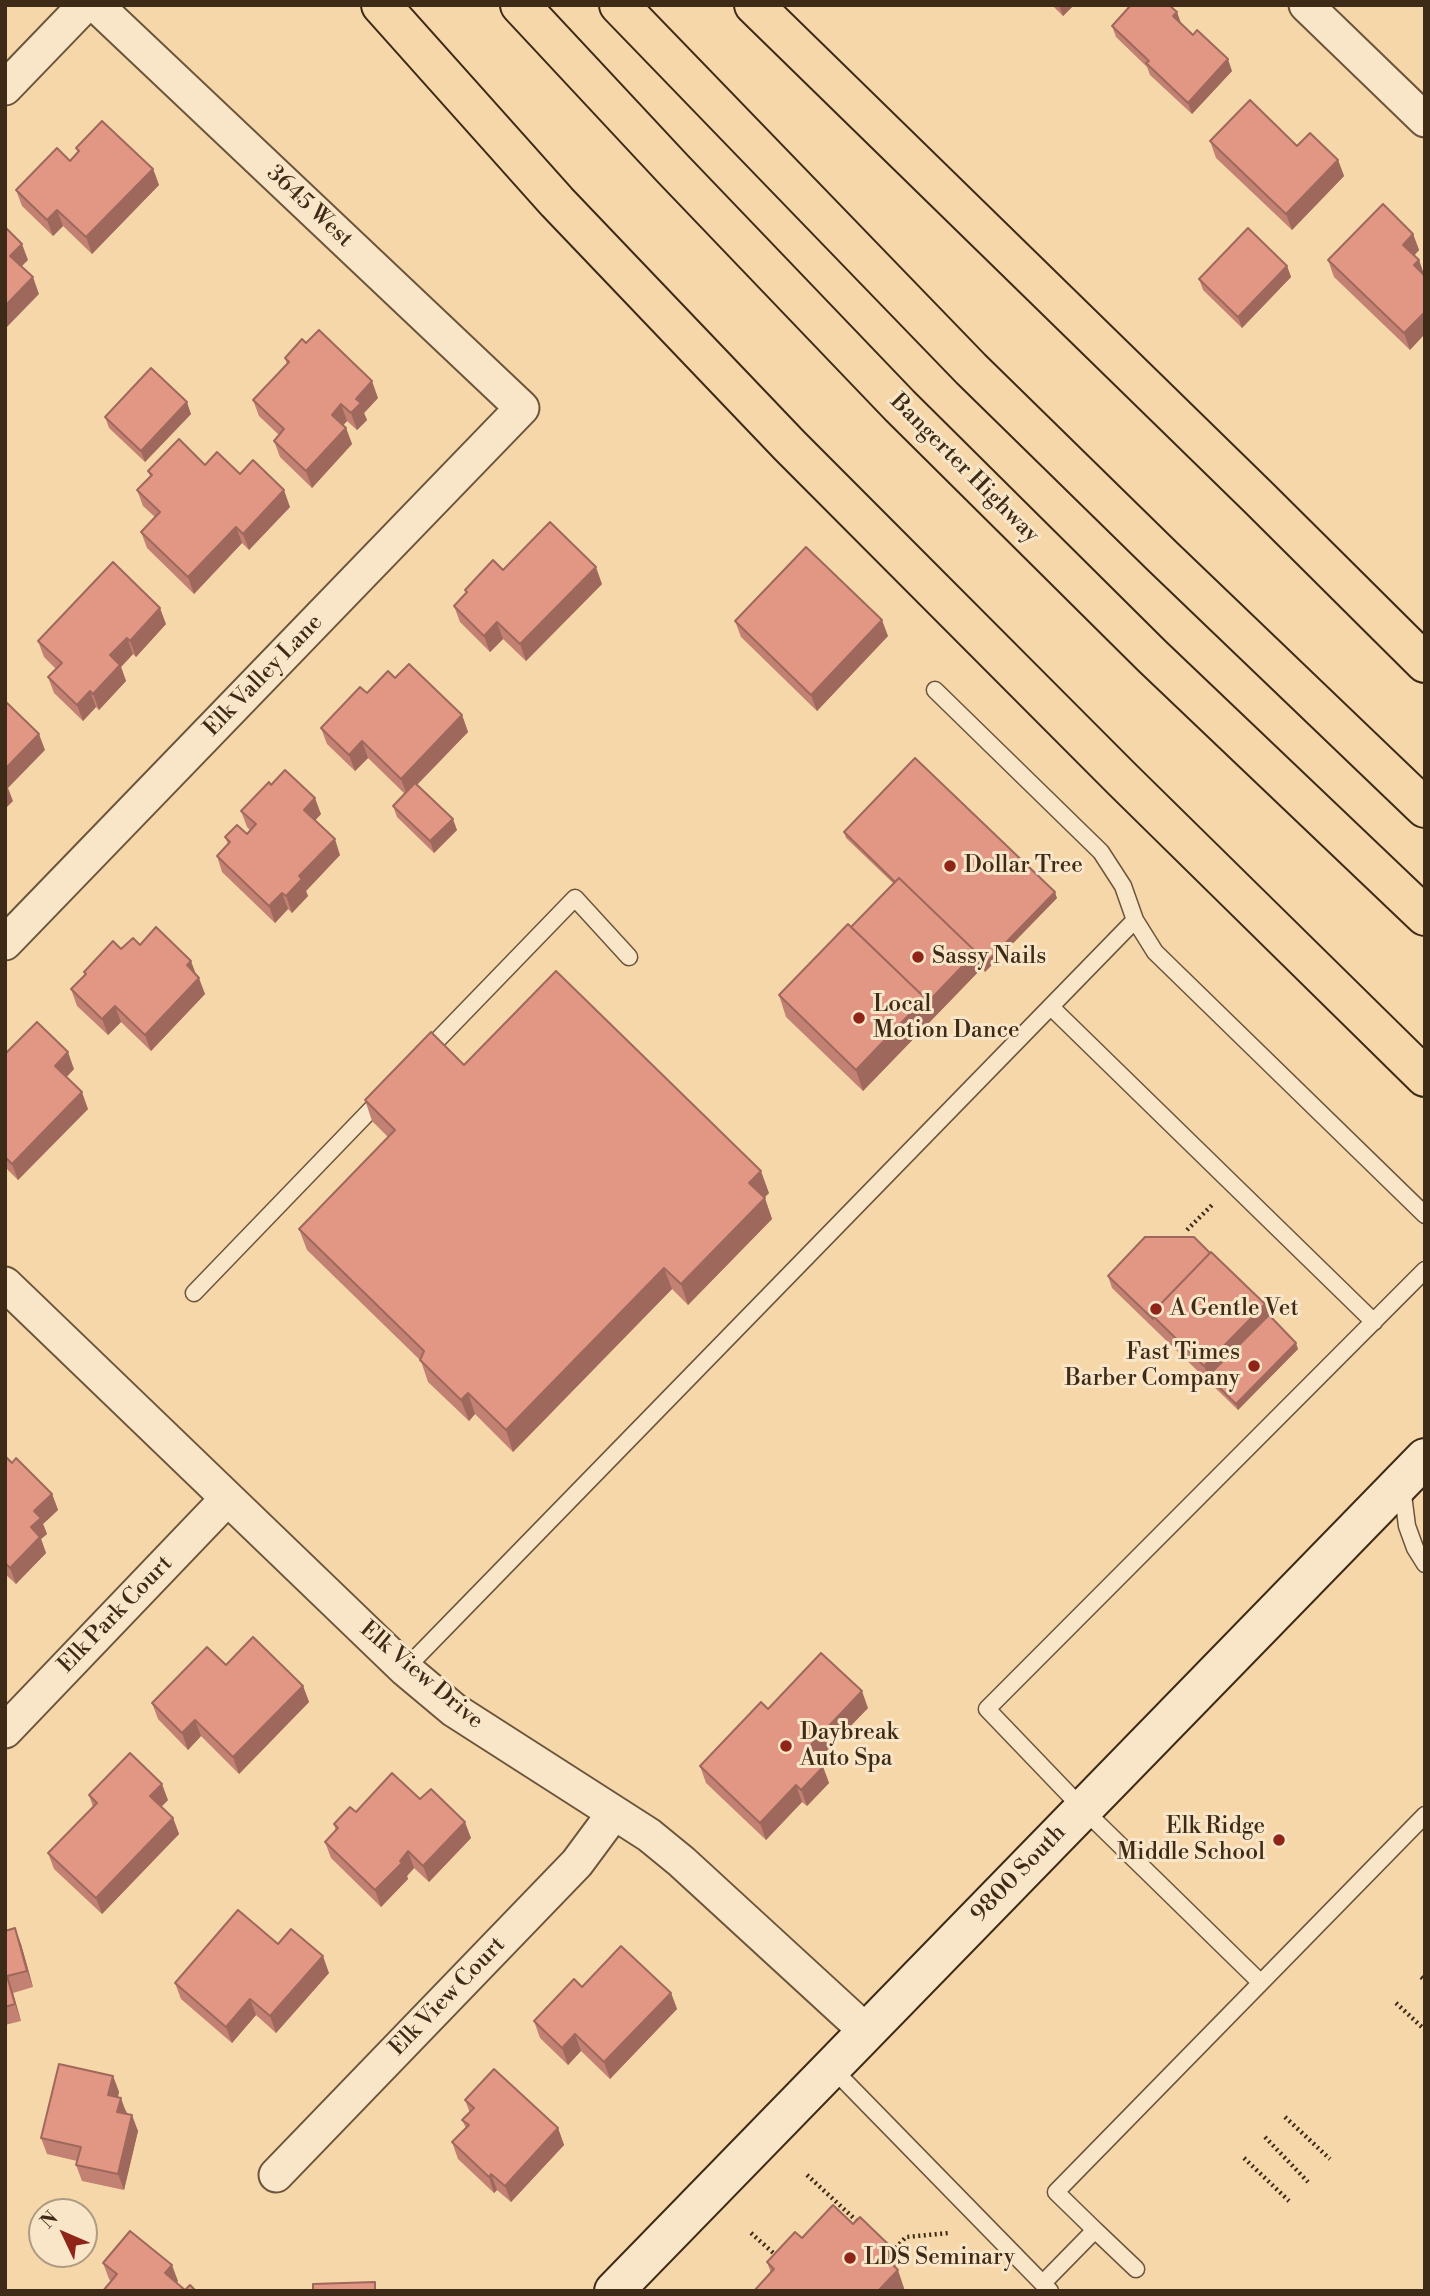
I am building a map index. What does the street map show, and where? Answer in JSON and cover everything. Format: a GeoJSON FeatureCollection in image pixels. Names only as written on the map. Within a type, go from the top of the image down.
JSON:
{"type":"FeatureCollection","features":[{"type":"Feature","properties":{"kind":"highway"},"geometry":{"type":"LineString","coordinates":[[381,5],[557,202],[790,446],[1103,760],[1425,1077]]}},
{"type":"Feature","properties":{"kind":"highway","name":"Bangerter Highway"},"geometry":{"type":"LineString","coordinates":[[520,5],[900,405],[1152,656],[1425,916]]}},
{"type":"Feature","properties":{"kind":"highway"},"geometry":{"type":"LineString","coordinates":[[619,5],[971,369],[1425,808]]}},
{"type":"Feature","properties":{"kind":"highway"},"geometry":{"type":"LineString","coordinates":[[754,5],[1425,663]]}},
{"type":"Feature","properties":{"kind":"main road","name":"9800 South"},"geometry":{"type":"LineString","coordinates":[[614,2291],[1413,1470]]}},
{"type":"Feature","properties":{"kind":"street"},"geometry":{"type":"LineString","coordinates":[[5,88],[85,5]]}},
{"type":"Feature","properties":{"kind":"street","name":"3645 West"},"geometry":{"type":"LineString","coordinates":[[96,5],[522,408]]}},
{"type":"Feature","properties":{"kind":"street"},"geometry":{"type":"LineString","coordinates":[[1306,5],[1425,120]]}},
{"type":"Feature","properties":{"kind":"street","name":"Elk Valley Lane"},"geometry":{"type":"LineString","coordinates":[[5,943],[522,408]]}},
{"type":"Feature","properties":{"kind":"street","name":"Elk View Drive"},"geometry":{"type":"LineString","coordinates":[[5,1284],[405,1669],[454,1710],[649,1836],[682,1862],[866,2031]]}},
{"type":"Feature","properties":{"kind":"street","name":"Elk Park Court"},"geometry":{"type":"LineString","coordinates":[[5,1731],[228,1499]]}},
{"type":"Feature","properties":{"kind":"street","name":"Elk View Court"},"geometry":{"type":"LineString","coordinates":[[276,2175],[577,1863],[614,1813]]}},
{"type":"Feature","properties":{"kind":"lane"},"geometry":{"type":"LineString","coordinates":[[935,690],[1101,852],[1123,886],[1135,920],[1144,936],[1162,959],[1425,1215]]}},
{"type":"Feature","properties":{"kind":"lane"},"geometry":{"type":"LineString","coordinates":[[413,1066],[575,898],[629,957]]}},
{"type":"Feature","properties":{"kind":"lane"},"geometry":{"type":"LineString","coordinates":[[405,1669],[1135,920]]}},
{"type":"Feature","properties":{"kind":"lane"},"geometry":{"type":"LineString","coordinates":[[1051,1007],[1374,1322]]}},
{"type":"Feature","properties":{"kind":"lane"},"geometry":{"type":"LineString","coordinates":[[194,1293],[394,1086]]}},
{"type":"Feature","properties":{"kind":"lane"},"geometry":{"type":"LineString","coordinates":[[1260,1983],[987,1709],[1425,1270]]}},
{"type":"Feature","properties":{"kind":"lane"},"geometry":{"type":"LineString","coordinates":[[1413,1470],[1407,1526],[1415,1548],[1425,1564]]}},
{"type":"Feature","properties":{"kind":"lane"},"geometry":{"type":"LineString","coordinates":[[1136,2269],[1056,2192],[1425,1815]]}},
{"type":"Feature","properties":{"kind":"lane"},"geometry":{"type":"LineString","coordinates":[[831,2067],[1046,2287],[1095,2230]]}},
{"type":"Feature","properties":{"kind":"path"},"geometry":{"type":"LineString","coordinates":[[1187,1230],[1233,1185]]}},
{"type":"Feature","properties":{"kind":"path"},"geometry":{"type":"LineString","coordinates":[[1396,2003],[1425,2030]]}},
{"type":"Feature","properties":{"kind":"path"},"geometry":{"type":"LineString","coordinates":[[1285,2117],[1330,2159]]}},
{"type":"Feature","properties":{"kind":"path"},"geometry":{"type":"LineString","coordinates":[[1265,2137],[1308,2182]]}},
{"type":"Feature","properties":{"kind":"path"},"geometry":{"type":"LineString","coordinates":[[1244,2158],[1289,2202]]}},
{"type":"Feature","properties":{"kind":"path"},"geometry":{"type":"LineString","coordinates":[[807,2175],[865,2228]]}},
{"type":"Feature","properties":{"kind":"path"},"geometry":{"type":"LineString","coordinates":[[830,2214],[839,2205]]}},
{"type":"Feature","properties":{"kind":"path"},"geometry":{"type":"LineString","coordinates":[[751,2232],[783,2263]]}},
{"type":"Feature","properties":{"kind":"path"},"geometry":{"type":"LineString","coordinates":[[883,2244],[889,2254],[906,2237],[949,2233]]}},
{"type":"Feature","properties":{"kind":"building"},"geometry":{"type":"Polygon","coordinates":[[[1131,5],[1169,5],[1177,12],[1173,16],[1193,35],[1197,30],[1228,59],[1188,103],[1112,26],[1131,5]]]}},
{"type":"Feature","properties":{"kind":"building"},"geometry":{"type":"Polygon","coordinates":[[[1250,100],[1297,146],[1310,133],[1338,160],[1286,214],[1210,141],[1250,100]]]}},
{"type":"Feature","properties":{"kind":"building"},"geometry":{"type":"Polygon","coordinates":[[[102,121],[153,169],[86,237],[57,210],[47,220],[16,190],[57,148],[70,161],[79,151],[76,148],[102,121]]]}},
{"type":"Feature","properties":{"kind":"building"},"geometry":{"type":"Polygon","coordinates":[[[1383,204],[1413,234],[1403,245],[1419,260],[1414,265],[1425,276],[1425,312],[1404,333],[1328,260],[1383,204]]]}},
{"type":"Feature","properties":{"kind":"building"},"geometry":{"type":"Polygon","coordinates":[[[5,227],[22,244],[10,256],[33,277],[5,306],[5,227]]]}},
{"type":"Feature","properties":{"kind":"building"},"geometry":{"type":"Polygon","coordinates":[[[1248,228],[1287,266],[1238,317],[1199,279],[1248,228]]]}},
{"type":"Feature","properties":{"kind":"building"},"geometry":{"type":"Polygon","coordinates":[[[319,330],[372,381],[356,399],[361,403],[351,413],[341,404],[332,415],[346,428],[306,471],[274,441],[284,429],[253,400],[289,362],[285,358],[302,339],[306,343],[319,330]]]}},
{"type":"Feature","properties":{"kind":"building"},"geometry":{"type":"Polygon","coordinates":[[[151,368],[187,402],[141,451],[105,417],[151,368]]]}},
{"type":"Feature","properties":{"kind":"building"},"geometry":{"type":"Polygon","coordinates":[[[179,439],[205,465],[217,452],[240,474],[253,460],[284,490],[243,534],[236,527],[188,577],[141,532],[160,512],[137,490],[152,475],[148,471],[179,439]]]}},
{"type":"Feature","properties":{"kind":"building"},"geometry":{"type":"Polygon","coordinates":[[[550,522],[596,567],[520,644],[497,622],[484,636],[454,606],[493,560],[503,570],[550,522]]]}},
{"type":"Feature","properties":{"kind":"building"},"geometry":{"type":"Polygon","coordinates":[[[806,547],[882,620],[811,695],[735,621],[806,547]]]}},
{"type":"Feature","properties":{"kind":"building"},"geometry":{"type":"Polygon","coordinates":[[[113,562],[160,608],[130,641],[127,638],[110,655],[120,665],[93,694],[90,691],[77,705],[48,677],[62,663],[38,641],[113,562]]]}},
{"type":"Feature","properties":{"kind":"building"},"geometry":{"type":"Polygon","coordinates":[[[409,664],[462,715],[401,779],[362,741],[349,755],[321,728],[360,687],[367,693],[388,671],[395,678],[409,664]]]}},
{"type":"Feature","properties":{"kind":"building"},"geometry":{"type":"Polygon","coordinates":[[[5,701],[39,734],[5,769],[5,701]]]}},
{"type":"Feature","properties":{"kind":"building","name":"Dollar Tree"},"geometry":{"type":"Polygon","coordinates":[[[915,758],[1055,892],[983,966],[976,952],[899,878],[895,882],[844,832],[915,758]]]}},
{"type":"Feature","properties":{"kind":"building"},"geometry":{"type":"Polygon","coordinates":[[[285,770],[315,798],[304,810],[335,839],[299,876],[302,879],[286,896],[282,893],[269,906],[217,856],[230,842],[225,837],[237,825],[247,834],[256,824],[241,811],[269,782],[271,785],[285,770]]]}},
{"type":"Feature","properties":{"kind":"building"},"geometry":{"type":"Polygon","coordinates":[[[415,783],[453,819],[430,841],[393,806],[415,783]]]}},
{"type":"Feature","properties":{"kind":"building","name":"Sassy Nails"},"geometry":{"type":"Polygon","coordinates":[[[899,878],[976,952],[927,1003],[925,998],[851,927],[899,878]]]}},
{"type":"Feature","properties":{"kind":"building","name":"Local Motion Dance"},"geometry":{"type":"Polygon","coordinates":[[[848,924],[925,998],[856,1070],[779,995],[848,924]]]}},
{"type":"Feature","properties":{"kind":"building"},"geometry":{"type":"Polygon","coordinates":[[[156,927],[191,961],[187,965],[199,978],[145,1035],[115,1006],[102,1019],[71,989],[113,941],[121,949],[133,938],[140,945],[156,927]]]}},
{"type":"Feature","properties":{"kind":"building"},"geometry":{"type":"Polygon","coordinates":[[[556,971],[761,1171],[749,1183],[765,1198],[681,1284],[664,1268],[506,1430],[468,1393],[461,1400],[420,1360],[424,1351],[299,1229],[395,1130],[365,1100],[431,1032],[464,1065],[556,971]]]}},
{"type":"Feature","properties":{"kind":"building"},"geometry":{"type":"Polygon","coordinates":[[[37,1022],[68,1052],[55,1066],[82,1092],[12,1164],[5,1157],[5,1054],[37,1022]]]}},
{"type":"Feature","properties":{"kind":"building","name":"A Gentle Vet"},"geometry":{"type":"Polygon","coordinates":[[[1145,1237],[1194,1237],[1210,1253],[1151,1314],[1153,1319],[1108,1276],[1145,1237]]]}},
{"type":"Feature","properties":{"kind":"building"},"geometry":{"type":"Polygon","coordinates":[[[1211,1252],[1265,1304],[1204,1366],[1151,1314],[1211,1252]]]}},
{"type":"Feature","properties":{"kind":"building","name":"Fast Times Barber Company"},"geometry":{"type":"Polygon","coordinates":[[[1269,1315],[1296,1343],[1236,1404],[1208,1376],[1269,1315]]]}},
{"type":"Feature","properties":{"kind":"building"},"geometry":{"type":"Polygon","coordinates":[[[5,1456],[12,1463],[16,1458],[52,1494],[34,1511],[41,1518],[31,1527],[40,1537],[10,1568],[5,1563],[5,1456]]]}},
{"type":"Feature","properties":{"kind":"building"},"geometry":{"type":"Polygon","coordinates":[[[253,1637],[303,1686],[233,1757],[195,1720],[182,1733],[152,1703],[207,1647],[226,1665],[253,1637]]]}},
{"type":"Feature","properties":{"kind":"building","name":"Daybreak Auto Spa"},"geometry":{"type":"Polygon","coordinates":[[[821,1653],[862,1691],[806,1750],[823,1767],[801,1790],[796,1785],[760,1823],[700,1766],[761,1702],[768,1709],[821,1653]]]}},
{"type":"Feature","properties":{"kind":"building"},"geometry":{"type":"Polygon","coordinates":[[[130,1753],[162,1784],[150,1796],[173,1818],[96,1898],[48,1853],[97,1803],[89,1795],[130,1753]]]}},
{"type":"Feature","properties":{"kind":"building"},"geometry":{"type":"Polygon","coordinates":[[[392,1773],[420,1799],[431,1789],[465,1822],[423,1866],[408,1851],[400,1861],[402,1863],[375,1890],[325,1842],[338,1828],[334,1824],[350,1807],[356,1812],[392,1773]]]}},
{"type":"Feature","properties":{"kind":"building"},"geometry":{"type":"Polygon","coordinates":[[[238,1910],[278,1944],[291,1929],[323,1956],[270,2016],[250,1999],[226,2027],[175,1983],[238,1910]]]}},
{"type":"Feature","properties":{"kind":"building"},"geometry":{"type":"Polygon","coordinates":[[[15,1928],[27,1971],[7,1976],[15,2004],[5,2007],[5,1931],[15,1928]]]}},
{"type":"Feature","properties":{"kind":"building"},"geometry":{"type":"Polygon","coordinates":[[[621,1946],[671,1993],[604,2062],[575,2034],[562,2048],[534,2021],[574,1979],[582,1987],[621,1946]]]}},
{"type":"Feature","properties":{"kind":"building"},"geometry":{"type":"Polygon","coordinates":[[[59,2064],[113,2076],[108,2095],[121,2098],[117,2112],[132,2115],[118,2174],[76,2165],[81,2147],[41,2138],[59,2064]]]}},
{"type":"Feature","properties":{"kind":"building"},"geometry":{"type":"Polygon","coordinates":[[[494,2069],[558,2128],[505,2186],[491,2174],[489,2177],[452,2142],[469,2125],[462,2120],[474,2108],[465,2100],[494,2069]]]}},
{"type":"Feature","properties":{"kind":"building","name":"LDS Seminary"},"geometry":{"type":"Polygon","coordinates":[[[833,2205],[853,2224],[860,2217],[889,2245],[881,2253],[898,2270],[878,2291],[754,2291],[774,2269],[767,2262],[795,2232],[802,2238],[833,2205]]]}},
{"type":"Feature","properties":{"kind":"building"},"geometry":{"type":"Polygon","coordinates":[[[130,2231],[172,2265],[165,2273],[185,2290],[190,2285],[196,2291],[103,2291],[117,2274],[103,2263],[130,2231]]]}},
{"type":"Feature","properties":{"kind":"building"},"geometry":{"type":"Polygon","coordinates":[[[375,2282],[375,2291],[313,2291],[313,2284],[375,2282]]]}},
{"type":"Feature","properties":{"kind":"place","name":"Dollar Tree"},"geometry":{"type":"Point","coordinates":[950,866]}},
{"type":"Feature","properties":{"kind":"place","name":"Sassy Nails"},"geometry":{"type":"Point","coordinates":[918,957]}},
{"type":"Feature","properties":{"kind":"place","name":"Local Motion Dance"},"geometry":{"type":"Point","coordinates":[859,1018]}},
{"type":"Feature","properties":{"kind":"place","name":"A Gentle Vet"},"geometry":{"type":"Point","coordinates":[1156,1309]}},
{"type":"Feature","properties":{"kind":"place","name":"Fast Times Barber Company"},"geometry":{"type":"Point","coordinates":[1254,1366]}},
{"type":"Feature","properties":{"kind":"place","name":"Daybreak Auto Spa"},"geometry":{"type":"Point","coordinates":[786,1746]}},
{"type":"Feature","properties":{"kind":"place","name":"Elk Ridge Middle School"},"geometry":{"type":"Point","coordinates":[1279,1840]}},
{"type":"Feature","properties":{"kind":"place","name":"LDS Seminary"},"geometry":{"type":"Point","coordinates":[850,2258]}}]}
